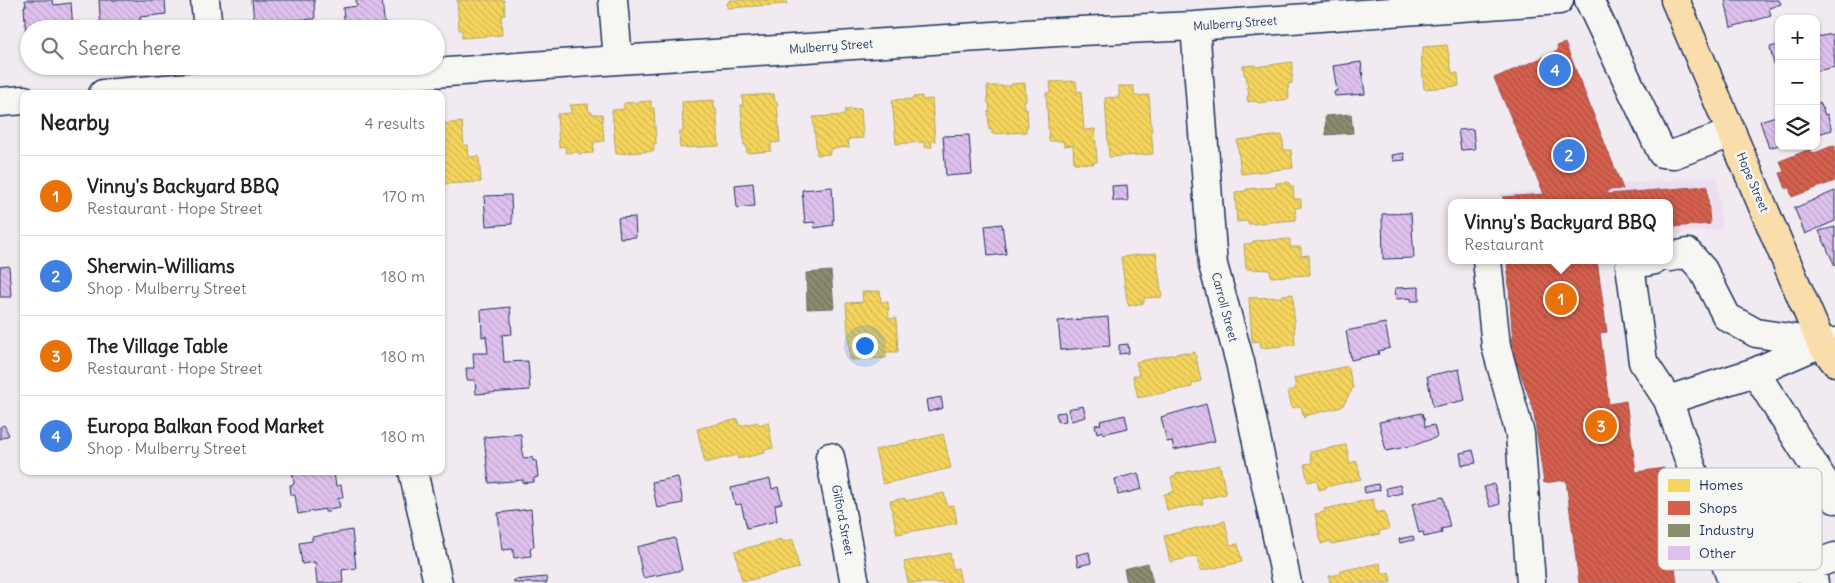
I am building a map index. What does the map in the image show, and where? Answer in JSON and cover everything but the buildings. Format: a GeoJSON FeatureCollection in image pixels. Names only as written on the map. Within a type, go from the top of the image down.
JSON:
{"type":"FeatureCollection","features":[{"type":"Feature","properties":{"kind":"main road","name":"Hope Street"},"geometry":{"type":"LineString","coordinates":[[1676,0],[1732,133],[1830,349]]}},
{"type":"Feature","properties":{"kind":"street"},"geometry":{"type":"LineString","coordinates":[[205,0],[207,20]]}},
{"type":"Feature","properties":{"kind":"street"},"geometry":{"type":"LineString","coordinates":[[613,0],[618,60]]}},
{"type":"Feature","properties":{"kind":"street","name":"Mulberry Street"},"geometry":{"type":"LineString","coordinates":[[126,90],[214,75],[377,86],[618,60],[1057,32],[1196,26],[1392,6],[1559,0]]}},
{"type":"Feature","properties":{"kind":"street"},"geometry":{"type":"LineString","coordinates":[[1589,0],[1662,153],[1674,154],[1732,133]]}},
{"type":"Feature","properties":{"kind":"street","name":"Carroll Street"},"geometry":{"type":"LineString","coordinates":[[1196,26],[1213,266],[1240,362],[1287,583]]}},
{"type":"Feature","properties":{"kind":"street"},"geometry":{"type":"LineString","coordinates":[[0,102],[20,100]]}},
{"type":"Feature","properties":{"kind":"street"},"geometry":{"type":"LineString","coordinates":[[1673,256],[1688,253],[1703,270],[1727,317],[1756,333],[1830,349]]}},
{"type":"Feature","properties":{"kind":"street"},"geometry":{"type":"LineString","coordinates":[[1487,264],[1496,346],[1520,434],[1531,583]]}},
{"type":"Feature","properties":{"kind":"street"},"geometry":{"type":"LineString","coordinates":[[1638,264],[1630,266],[1643,362],[1668,400],[1692,468]]}},
{"type":"Feature","properties":{"kind":"street"},"geometry":{"type":"LineString","coordinates":[[1668,400],[1830,349]]}},
{"type":"Feature","properties":{"kind":"street"},"geometry":{"type":"LineString","coordinates":[[1755,372],[1815,468]]}},
{"type":"Feature","properties":{"kind":"street","name":"Gilford Street"},"geometry":{"type":"LineString","coordinates":[[830,457],[855,583]]}},
{"type":"Feature","properties":{"kind":"street"},"geometry":{"type":"LineString","coordinates":[[414,475],[438,583]]}},
{"type":"Feature","properties":{"kind":"street"},"geometry":{"type":"LineString","coordinates":[[1822,478],[1835,499]]}},
{"type":"Feature","properties":{"kind":"street"},"geometry":{"type":"LineString","coordinates":[[1728,570],[1732,582],[1813,570]]}},
{"type":"Feature","properties":{"kind":"shaded area"},"geometry":{"type":"Polygon","coordinates":[[[1717,176],[1722,229],[1673,234],[1673,199],[1502,199],[1501,194],[1717,176]]]}},
{"type":"Feature","properties":{"kind":"place","name":"Europa Balkan Food Market"},"geometry":{"type":"Point","coordinates":[1555,70]}},
{"type":"Feature","properties":{"kind":"place","name":"Sherwin-Williams"},"geometry":{"type":"Point","coordinates":[1569,155]}},
{"type":"Feature","properties":{"kind":"place","name":"Vinny's Backyard BBQ"},"geometry":{"type":"Point","coordinates":[1561,299]}},
{"type":"Feature","properties":{"kind":"place","name":"The Village Table"},"geometry":{"type":"Point","coordinates":[1601,426]}}]}
